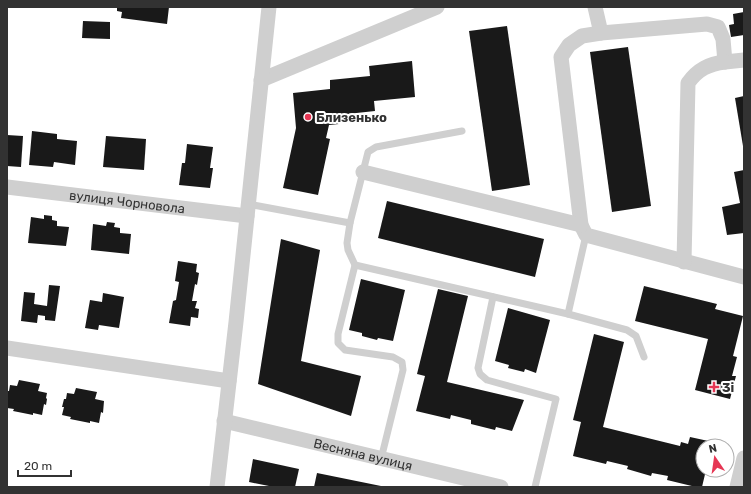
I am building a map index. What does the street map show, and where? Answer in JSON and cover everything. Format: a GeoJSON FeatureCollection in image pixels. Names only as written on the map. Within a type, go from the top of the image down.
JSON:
{"type":"FeatureCollection","features":[{"type":"Feature","properties":{"kind":"street"},"geometry":{"type":"LineString","coordinates":[[217,487],[269,7]]}},
{"type":"Feature","properties":{"kind":"street"},"geometry":{"type":"LineString","coordinates":[[261,80],[437,7]]}},
{"type":"Feature","properties":{"kind":"street"},"geometry":{"type":"LineString","coordinates":[[595,7],[601,32]]}},
{"type":"Feature","properties":{"kind":"street"},"geometry":{"type":"LineString","coordinates":[[583,230],[561,57],[569,45],[582,36],[601,32],[707,24],[718,27],[723,39],[725,62]]}},
{"type":"Feature","properties":{"kind":"street"},"geometry":{"type":"LineString","coordinates":[[684,262],[688,83],[694,75],[713,63],[744,60]]}},
{"type":"Feature","properties":{"kind":"street"},"geometry":{"type":"LineString","coordinates":[[363,172],[583,230],[684,262],[744,277]]}},
{"type":"Feature","properties":{"kind":"street","name":"вулиця Чорновола"},"geometry":{"type":"LineString","coordinates":[[7,187],[248,210]]}},
{"type":"Feature","properties":{"kind":"street"},"geometry":{"type":"LineString","coordinates":[[7,348],[229,381]]}},
{"type":"Feature","properties":{"kind":"street","name":"Весняна вулиця"},"geometry":{"type":"LineString","coordinates":[[224,422],[501,487]]}},
{"type":"Feature","properties":{"kind":"street"},"geometry":{"type":"LineString","coordinates":[[736,487],[744,458]]}},
{"type":"Feature","properties":{"kind":"lane"},"geometry":{"type":"LineString","coordinates":[[381,459],[403,370],[402,362],[393,357],[345,350],[338,343],[338,334],[355,265],[348,250],[347,243],[350,223],[368,152],[376,147],[462,131]]}},
{"type":"Feature","properties":{"kind":"lane"},"geometry":{"type":"LineString","coordinates":[[248,210],[350,223]]}},
{"type":"Feature","properties":{"kind":"lane"},"geometry":{"type":"LineString","coordinates":[[568,314],[583,230]]}},
{"type":"Feature","properties":{"kind":"lane"},"geometry":{"type":"LineString","coordinates":[[355,265],[568,314],[627,330],[636,336],[644,357]]}},
{"type":"Feature","properties":{"kind":"lane"},"geometry":{"type":"LineString","coordinates":[[492,296],[478,368],[480,374],[487,380],[556,399],[535,487]]}},
{"type":"Feature","properties":{"kind":"building"},"geometry":{"type":"Polygon","coordinates":[[[117,7],[169,7],[167,24],[121,18],[122,12],[117,11],[117,7]]]}},
{"type":"Feature","properties":{"kind":"building"},"geometry":{"type":"Polygon","coordinates":[[[744,12],[744,35],[731,37],[729,25],[734,24],[733,14],[744,12]]]}},
{"type":"Feature","properties":{"kind":"building"},"geometry":{"type":"Polygon","coordinates":[[[83,21],[110,22],[110,39],[82,38],[83,21]]]}},
{"type":"Feature","properties":{"kind":"building"},"geometry":{"type":"Polygon","coordinates":[[[507,26],[530,185],[492,191],[469,31],[507,26]]]}},
{"type":"Feature","properties":{"kind":"building"},"geometry":{"type":"Polygon","coordinates":[[[628,47],[651,206],[612,212],[590,52],[628,47]]]}},
{"type":"Feature","properties":{"kind":"building"},"geometry":{"type":"Polygon","coordinates":[[[412,61],[415,97],[374,101],[375,111],[338,115],[339,124],[329,125],[326,138],[330,139],[318,195],[283,188],[296,128],[293,93],[330,89],[330,80],[370,76],[369,66],[412,61]]]}},
{"type":"Feature","properties":{"kind":"building"},"geometry":{"type":"Polygon","coordinates":[[[744,96],[744,146],[743,146],[735,98],[744,96]]]}},
{"type":"Feature","properties":{"kind":"building"},"geometry":{"type":"Polygon","coordinates":[[[32,131],[57,134],[57,139],[77,141],[75,165],[54,162],[53,167],[29,165],[32,131]]]}},
{"type":"Feature","properties":{"kind":"building"},"geometry":{"type":"Polygon","coordinates":[[[7,135],[23,136],[21,167],[7,166],[7,135]]]}},
{"type":"Feature","properties":{"kind":"building"},"geometry":{"type":"Polygon","coordinates":[[[106,136],[146,139],[144,170],[103,167],[106,136]]]}},
{"type":"Feature","properties":{"kind":"building"},"geometry":{"type":"Polygon","coordinates":[[[187,144],[213,147],[210,168],[213,168],[210,188],[179,185],[182,163],[185,163],[187,144]]]}},
{"type":"Feature","properties":{"kind":"building"},"geometry":{"type":"Polygon","coordinates":[[[744,170],[744,233],[727,235],[722,207],[740,203],[734,172],[744,170]]]}},
{"type":"Feature","properties":{"kind":"building"},"geometry":{"type":"Polygon","coordinates":[[[387,201],[544,239],[535,277],[378,238],[387,201]]]}},
{"type":"Feature","properties":{"kind":"building"},"geometry":{"type":"Polygon","coordinates":[[[44,215],[52,216],[52,220],[57,221],[57,226],[69,227],[66,246],[28,243],[31,217],[44,219],[44,215]]]}},
{"type":"Feature","properties":{"kind":"building"},"geometry":{"type":"Polygon","coordinates":[[[107,222],[115,223],[114,227],[120,228],[120,233],[131,234],[129,254],[91,250],[93,224],[106,226],[107,222]]]}},
{"type":"Feature","properties":{"kind":"building"},"geometry":{"type":"Polygon","coordinates":[[[281,239],[320,250],[301,361],[361,376],[351,416],[258,384],[281,239]]]}},
{"type":"Feature","properties":{"kind":"building"},"geometry":{"type":"Polygon","coordinates":[[[178,261],[197,264],[196,272],[199,273],[197,285],[195,284],[192,301],[197,301],[195,308],[199,309],[198,318],[191,317],[190,326],[169,323],[173,301],[176,300],[179,282],[175,281],[178,261]]]}},
{"type":"Feature","properties":{"kind":"building"},"geometry":{"type":"Polygon","coordinates":[[[361,279],[405,290],[393,341],[378,338],[377,340],[362,336],[362,333],[349,330],[361,279]]]}},
{"type":"Feature","properties":{"kind":"building"},"geometry":{"type":"Polygon","coordinates":[[[49,285],[60,286],[55,321],[45,320],[45,316],[38,315],[37,323],[21,321],[24,292],[35,293],[34,304],[47,306],[49,285]]]}},
{"type":"Feature","properties":{"kind":"building"},"geometry":{"type":"Polygon","coordinates":[[[644,286],[717,304],[715,309],[743,316],[733,356],[737,357],[732,376],[736,376],[730,399],[695,390],[708,339],[635,321],[644,286]]]}},
{"type":"Feature","properties":{"kind":"building"},"geometry":{"type":"Polygon","coordinates":[[[438,289],[468,296],[447,382],[524,400],[512,431],[496,427],[495,430],[471,424],[471,420],[451,415],[450,419],[416,411],[425,376],[417,374],[438,289]]]}},
{"type":"Feature","properties":{"kind":"building"},"geometry":{"type":"Polygon","coordinates":[[[103,293],[124,297],[119,328],[99,325],[98,330],[85,328],[90,300],[102,302],[103,293]]]}},
{"type":"Feature","properties":{"kind":"building"},"geometry":{"type":"Polygon","coordinates":[[[508,308],[550,320],[536,373],[525,369],[524,372],[508,368],[509,365],[495,361],[508,308]]]}},
{"type":"Feature","properties":{"kind":"building"},"geometry":{"type":"Polygon","coordinates":[[[594,334],[624,342],[603,427],[680,446],[681,442],[688,444],[690,437],[695,438],[695,478],[704,478],[702,487],[667,480],[668,476],[652,473],[651,476],[627,469],[628,466],[607,461],[606,464],[573,456],[581,422],[573,420],[594,334]]]}},
{"type":"Feature","properties":{"kind":"building"},"geometry":{"type":"Polygon","coordinates":[[[19,380],[40,384],[38,391],[47,393],[46,405],[44,404],[42,415],[33,413],[33,415],[13,411],[14,409],[7,408],[7,391],[9,391],[10,385],[17,386],[19,380]]]}},
{"type":"Feature","properties":{"kind":"building"},"geometry":{"type":"Polygon","coordinates":[[[76,388],[97,392],[95,399],[104,401],[103,413],[101,412],[99,423],[90,421],[90,423],[70,419],[71,417],[62,415],[64,407],[62,407],[67,393],[74,394],[76,388]]]}},
{"type":"Feature","properties":{"kind":"building"},"geometry":{"type":"Polygon","coordinates":[[[253,459],[299,469],[295,487],[274,487],[249,482],[253,459]]]}},
{"type":"Feature","properties":{"kind":"building"},"geometry":{"type":"Polygon","coordinates":[[[317,473],[381,486],[381,487],[314,487],[317,473]]]}},
{"type":"Feature","properties":{"kind":"place","name":"Близенько"},"geometry":{"type":"Point","coordinates":[308,117]}},
{"type":"Feature","properties":{"kind":"place","name":"3і"},"geometry":{"type":"Point","coordinates":[714,387]}}]}
